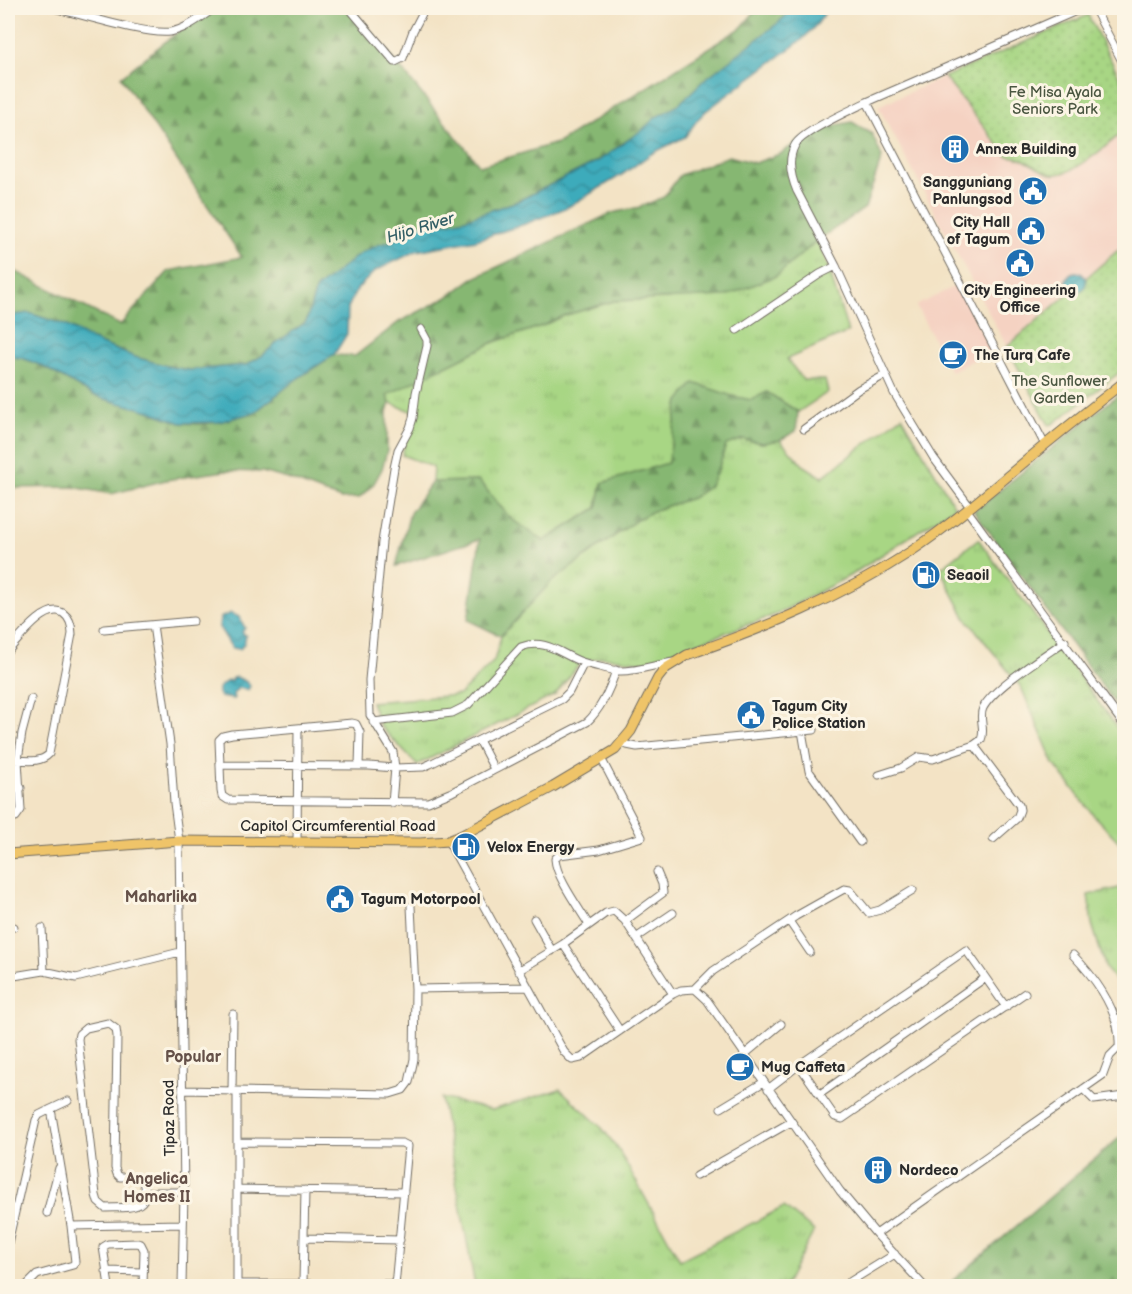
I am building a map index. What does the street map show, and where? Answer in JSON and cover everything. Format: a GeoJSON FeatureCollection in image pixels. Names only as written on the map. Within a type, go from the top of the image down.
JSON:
{"type":"FeatureCollection","features":[{"type":"Feature","properties":{"kind":"main road","name":"Capitol Circumferential Road"},"geometry":{"type":"LineString","coordinates":[[8,854],[179,841],[420,843],[448,841],[602,760],[623,742],[658,678],[674,662],[687,655],[779,622],[863,580],[911,551],[968,509],[1125,382]]}},
{"type":"Feature","properties":{"kind":"street"},"geometry":{"type":"LineString","coordinates":[[54,8],[157,32],[169,32],[182,28],[215,8]]}},
{"type":"Feature","properties":{"kind":"street"},"geometry":{"type":"LineString","coordinates":[[349,8],[395,62],[403,58],[424,8]]}},
{"type":"Feature","properties":{"kind":"street"},"geometry":{"type":"LineString","coordinates":[[1083,8],[867,102],[800,139],[792,152],[792,178],[836,266],[885,375],[916,432],[968,509],[1125,725]]}},
{"type":"Feature","properties":{"kind":"street"},"geometry":{"type":"LineString","coordinates":[[1095,8],[1125,65]]}},
{"type":"Feature","properties":{"kind":"street"},"geometry":{"type":"LineString","coordinates":[[867,102],[1045,445]]}},
{"type":"Feature","properties":{"kind":"street"},"geometry":{"type":"LineString","coordinates":[[737,330],[820,274],[836,266]]}},
{"type":"Feature","properties":{"kind":"street"},"geometry":{"type":"LineString","coordinates":[[392,803],[395,768],[393,752],[374,722],[369,709],[369,680],[382,542],[394,468],[413,418],[416,393],[427,346],[427,340],[421,328]]}},
{"type":"Feature","properties":{"kind":"street"},"geometry":{"type":"LineString","coordinates":[[804,429],[859,389],[885,375]]}},
{"type":"Feature","properties":{"kind":"street"},"geometry":{"type":"LineString","coordinates":[[8,651],[37,620],[48,612],[59,611],[65,614],[70,621],[72,634],[49,754],[38,760],[8,760]]}},
{"type":"Feature","properties":{"kind":"street"},"geometry":{"type":"LineString","coordinates":[[104,629],[193,621]]}},
{"type":"Feature","properties":{"kind":"street","name":"Tipaz Road"},"geometry":{"type":"LineString","coordinates":[[153,625],[170,744],[179,841],[184,1192],[182,1287]]}},
{"type":"Feature","properties":{"kind":"street"},"geometry":{"type":"LineString","coordinates":[[879,775],[901,768],[918,757],[933,759],[974,745],[983,737],[981,712],[990,698],[1065,641]]}},
{"type":"Feature","properties":{"kind":"street"},"geometry":{"type":"LineString","coordinates":[[374,722],[452,713],[468,705],[521,647],[532,643],[543,644],[584,663],[616,670],[627,671],[674,662]]}},
{"type":"Feature","properties":{"kind":"street"},"geometry":{"type":"LineString","coordinates":[[220,765],[395,768],[430,764],[566,696],[584,663]]}},
{"type":"Feature","properties":{"kind":"street"},"geometry":{"type":"LineString","coordinates":[[359,766],[360,732],[356,724],[223,736],[219,744],[221,791],[225,799],[428,802],[437,800],[587,722],[595,715],[612,684],[616,670]]}},
{"type":"Feature","properties":{"kind":"street"},"geometry":{"type":"LineString","coordinates":[[8,817],[15,817],[20,813],[21,788],[18,759],[31,699]]}},
{"type":"Feature","properties":{"kind":"street"},"geometry":{"type":"LineString","coordinates":[[297,843],[298,728]]}},
{"type":"Feature","properties":{"kind":"street"},"geometry":{"type":"LineString","coordinates":[[623,742],[637,747],[813,730]]}},
{"type":"Feature","properties":{"kind":"street"},"geometry":{"type":"LineString","coordinates":[[802,731],[809,771],[860,842]]}},
{"type":"Feature","properties":{"kind":"street"},"geometry":{"type":"LineString","coordinates":[[479,740],[494,770]]}},
{"type":"Feature","properties":{"kind":"street"},"geometry":{"type":"LineString","coordinates":[[974,745],[1019,805],[1017,818],[993,839]]}},
{"type":"Feature","properties":{"kind":"street"},"geometry":{"type":"LineString","coordinates":[[589,925],[560,873],[555,859],[560,855],[599,850],[642,837],[602,760]]}},
{"type":"Feature","properties":{"kind":"street"},"geometry":{"type":"LineString","coordinates":[[8,789],[21,788]]}},
{"type":"Feature","properties":{"kind":"street"},"geometry":{"type":"LineString","coordinates":[[448,841],[527,987],[564,1052],[572,1060],[581,1058],[673,994],[681,990],[695,989],[714,971],[789,921],[844,889],[850,890],[869,913],[880,910],[913,890]]}},
{"type":"Feature","properties":{"kind":"street"},"geometry":{"type":"LineString","coordinates":[[625,921],[663,893],[657,872]]}},
{"type":"Feature","properties":{"kind":"street"},"geometry":{"type":"LineString","coordinates":[[182,1090],[390,1094],[403,1090],[409,1082],[414,1059],[415,989],[411,906]]}},
{"type":"Feature","properties":{"kind":"street"},"geometry":{"type":"LineString","coordinates":[[518,971],[563,944],[610,911],[619,914],[625,921],[673,994]]}},
{"type":"Feature","properties":{"kind":"street"},"geometry":{"type":"LineString","coordinates":[[636,938],[673,913]]}},
{"type":"Feature","properties":{"kind":"street"},"geometry":{"type":"LineString","coordinates":[[534,919],[552,951]]}},
{"type":"Feature","properties":{"kind":"street"},"geometry":{"type":"LineString","coordinates":[[789,921],[810,952]]}},
{"type":"Feature","properties":{"kind":"street"},"geometry":{"type":"LineString","coordinates":[[42,928],[44,971]]}},
{"type":"Feature","properties":{"kind":"street"},"geometry":{"type":"LineString","coordinates":[[563,944],[620,1031]]}},
{"type":"Feature","properties":{"kind":"street"},"geometry":{"type":"LineString","coordinates":[[721,1108],[766,1086],[799,1065],[966,950],[1006,1006]]}},
{"type":"Feature","properties":{"kind":"street"},"geometry":{"type":"LineString","coordinates":[[8,977],[44,971],[76,978],[180,952]]}},
{"type":"Feature","properties":{"kind":"street"},"geometry":{"type":"LineString","coordinates":[[876,1234],[1103,1075],[1107,1060],[1122,1046],[1115,1020],[1098,983],[1073,955]]}},
{"type":"Feature","properties":{"kind":"street"},"geometry":{"type":"LineString","coordinates":[[820,1094],[985,978]]}},
{"type":"Feature","properties":{"kind":"street"},"geometry":{"type":"LineString","coordinates":[[415,989],[527,987]]}},
{"type":"Feature","properties":{"kind":"street"},"geometry":{"type":"LineString","coordinates":[[695,989],[707,1000],[840,1191],[924,1287]]}},
{"type":"Feature","properties":{"kind":"street"},"geometry":{"type":"LineString","coordinates":[[799,1065],[835,1117],[839,1119],[846,1117],[1025,993]]}},
{"type":"Feature","properties":{"kind":"street"},"geometry":{"type":"LineString","coordinates":[[233,1014],[234,1092],[238,1143],[237,1285],[303,1283],[395,1286],[409,1150],[406,1144],[238,1143]]}},
{"type":"Feature","properties":{"kind":"street"},"geometry":{"type":"LineString","coordinates":[[1115,1020],[1125,1017]]}},
{"type":"Feature","properties":{"kind":"street"},"geometry":{"type":"LineString","coordinates":[[108,1023],[116,1029],[115,1168],[120,1177],[142,1179],[145,1192],[143,1202],[138,1206],[105,1208],[98,1202],[78,1039],[79,1034],[86,1028],[108,1023]]}},
{"type":"Feature","properties":{"kind":"street"},"geometry":{"type":"LineString","coordinates":[[744,1054],[782,1024]]}},
{"type":"Feature","properties":{"kind":"street"},"geometry":{"type":"LineString","coordinates":[[1083,1089],[1094,1100],[1125,1096]]}},
{"type":"Feature","properties":{"kind":"street"},"geometry":{"type":"LineString","coordinates":[[8,1243],[9,1230],[36,1120],[39,1115],[68,1101]]}},
{"type":"Feature","properties":{"kind":"street"},"geometry":{"type":"LineString","coordinates":[[26,1287],[40,1273],[69,1268],[75,1262],[51,1109]]}},
{"type":"Feature","properties":{"kind":"street"},"geometry":{"type":"LineString","coordinates":[[696,1176],[791,1122]]}},
{"type":"Feature","properties":{"kind":"street"},"geometry":{"type":"LineString","coordinates":[[47,1213],[60,1166]]}},
{"type":"Feature","properties":{"kind":"street"},"geometry":{"type":"LineString","coordinates":[[238,1189],[404,1192]]}},
{"type":"Feature","properties":{"kind":"street"},"geometry":{"type":"LineString","coordinates":[[303,1283],[305,1190]]}},
{"type":"Feature","properties":{"kind":"street"},"geometry":{"type":"LineString","coordinates":[[145,1192],[184,1192]]}},
{"type":"Feature","properties":{"kind":"street"},"geometry":{"type":"LineString","coordinates":[[71,1226],[183,1224]]}},
{"type":"Feature","properties":{"kind":"street"},"geometry":{"type":"LineString","coordinates":[[305,1238],[400,1240]]}},
{"type":"Feature","properties":{"kind":"street"},"geometry":{"type":"LineString","coordinates":[[109,1287],[102,1251],[105,1245],[138,1243],[144,1250],[142,1287]]}},
{"type":"Feature","properties":{"kind":"street"},"geometry":{"type":"LineString","coordinates":[[843,1287],[895,1254]]}},
{"type":"Feature","properties":{"kind":"street"},"geometry":{"type":"LineString","coordinates":[[106,1271],[143,1272]]}},
{"type":"Feature","properties":{"kind":"shaded area"},"geometry":{"type":"Polygon","coordinates":[[[944,77],[1007,156],[1027,160],[1043,170],[1067,173],[1124,131],[1124,245],[1085,279],[1079,273],[1068,276],[1071,291],[1007,347],[878,106],[944,77]]]}},
{"type":"Feature","properties":{"kind":"shaded area"},"geometry":{"type":"Polygon","coordinates":[[[957,285],[991,351],[951,372],[916,306],[957,285]]]}},
{"type":"Feature","properties":{"kind":"green space"},"geometry":{"type":"Polygon","coordinates":[[[208,8],[352,8],[480,166],[560,142],[741,28],[758,8],[794,8],[779,23],[704,80],[677,106],[656,117],[642,130],[598,161],[518,201],[466,219],[447,223],[428,222],[410,229],[396,240],[378,245],[316,289],[306,322],[262,356],[246,365],[190,370],[171,367],[135,357],[99,343],[65,325],[29,313],[8,316],[8,271],[11,269],[120,325],[169,271],[242,257],[121,77],[208,8]]]}},
{"type":"Feature","properties":{"kind":"green space","name":"Fe Misa Ayala Seniors Park"},"geometry":{"type":"Polygon","coordinates":[[[1088,15],[1124,86],[1124,131],[1079,166],[1059,174],[1051,174],[1025,161],[1007,156],[944,77],[1088,15]]]}},
{"type":"Feature","properties":{"kind":"green space"},"geometry":{"type":"Polygon","coordinates":[[[852,122],[872,134],[882,157],[865,208],[818,240],[776,276],[726,296],[614,301],[563,316],[545,325],[494,342],[387,395],[390,403],[387,412],[387,451],[382,469],[373,485],[359,498],[341,499],[262,472],[225,471],[204,474],[166,480],[111,494],[73,487],[8,488],[8,356],[25,359],[42,366],[93,395],[181,423],[219,422],[255,412],[298,378],[334,355],[355,356],[399,322],[449,296],[472,279],[612,213],[640,207],[664,197],[680,175],[729,156],[755,163],[780,154],[826,127],[852,122]]]}},
{"type":"Feature","properties":{"kind":"green space"},"geometry":{"type":"Polygon","coordinates":[[[818,240],[848,332],[787,359],[803,380],[825,380],[828,392],[798,412],[767,392],[751,400],[732,396],[679,401],[668,463],[602,483],[597,508],[544,541],[511,519],[479,481],[432,482],[433,467],[402,455],[413,412],[390,403],[386,395],[494,342],[545,325],[563,316],[614,301],[669,299],[776,276],[818,240]]]}},
{"type":"Feature","properties":{"kind":"green space","name":"The Sunflower Garden"},"geometry":{"type":"Polygon","coordinates":[[[1124,245],[1124,369],[1049,425],[1007,347],[1071,291],[1083,290],[1085,279],[1124,245]]]}},
{"type":"Feature","properties":{"kind":"green space"},"geometry":{"type":"Polygon","coordinates":[[[694,383],[751,400],[767,392],[798,412],[796,431],[780,440],[762,443],[743,439],[726,445],[718,470],[709,487],[692,498],[655,510],[638,519],[551,582],[501,636],[468,620],[480,539],[396,566],[410,513],[432,482],[479,481],[511,519],[544,541],[597,508],[602,483],[668,463],[679,401],[694,383]]]}},
{"type":"Feature","properties":{"kind":"green space"},"geometry":{"type":"Polygon","coordinates":[[[1124,390],[1124,716],[974,511],[1124,390]]]}},
{"type":"Feature","properties":{"kind":"green space"},"geometry":{"type":"Polygon","coordinates":[[[902,416],[955,507],[851,575],[777,614],[645,662],[602,657],[581,662],[555,695],[417,765],[380,726],[371,702],[459,695],[494,661],[501,636],[551,582],[638,519],[673,504],[718,470],[725,445],[743,439],[762,443],[780,440],[803,465],[822,477],[902,416]]]}},
{"type":"Feature","properties":{"kind":"green space"},"geometry":{"type":"Polygon","coordinates":[[[978,539],[1124,737],[1124,847],[1095,817],[1054,764],[1021,687],[965,617],[940,569],[978,539]]]}},
{"type":"Feature","properties":{"kind":"green space"},"geometry":{"type":"Polygon","coordinates":[[[1124,887],[1124,990],[1106,969],[1092,924],[1088,895],[1124,887]]]}},
{"type":"Feature","properties":{"kind":"green space"},"geometry":{"type":"Polygon","coordinates":[[[560,1089],[602,1128],[618,1149],[680,1260],[784,1207],[814,1231],[785,1286],[475,1286],[441,1098],[492,1110],[560,1089]]]}},
{"type":"Feature","properties":{"kind":"green space"},"geometry":{"type":"Polygon","coordinates":[[[1124,1134],[1124,1286],[956,1286],[951,1282],[1124,1134]]]}},
{"type":"Feature","properties":{"kind":"water","name":"Hijo River"},"geometry":{"type":"Polygon","coordinates":[[[794,8],[828,8],[803,39],[706,111],[685,137],[651,154],[568,207],[476,240],[416,251],[375,271],[358,288],[353,297],[348,308],[347,334],[334,355],[298,378],[255,412],[219,422],[181,423],[93,395],[42,366],[25,359],[8,356],[8,316],[29,313],[65,325],[99,343],[135,357],[171,367],[190,370],[246,365],[262,356],[306,322],[316,289],[361,253],[395,240],[410,229],[428,222],[447,223],[465,219],[518,201],[598,161],[642,130],[656,117],[677,106],[704,80],[794,8]]]}},
{"type":"Feature","properties":{"kind":"water"},"geometry":{"type":"Polygon","coordinates":[[[1076,272],[1083,275],[1086,282],[1083,289],[1076,292],[1069,289],[1066,282],[1069,275],[1076,272]]]}},
{"type":"Feature","properties":{"kind":"water"},"geometry":{"type":"Polygon","coordinates":[[[231,613],[239,617],[245,628],[242,632],[246,636],[240,649],[232,648],[219,627],[220,618],[231,613]]]}},
{"type":"Feature","properties":{"kind":"water"},"geometry":{"type":"Polygon","coordinates":[[[236,677],[250,686],[248,690],[238,688],[233,694],[234,699],[220,697],[218,688],[236,677]]]}},
{"type":"Feature","properties":{"kind":"place","name":"Annex Building"},"geometry":{"type":"Point","coordinates":[955,149]}},
{"type":"Feature","properties":{"kind":"place","name":"Sangguniang Panlungsod"},"geometry":{"type":"Point","coordinates":[1033,191]}},
{"type":"Feature","properties":{"kind":"place","name":"City Hall of Tagum"},"geometry":{"type":"Point","coordinates":[1031,231]}},
{"type":"Feature","properties":{"kind":"place","name":"City Engineering Office"},"geometry":{"type":"Point","coordinates":[1020,263]}},
{"type":"Feature","properties":{"kind":"place","name":"The Turq Cafe"},"geometry":{"type":"Point","coordinates":[953,355]}},
{"type":"Feature","properties":{"kind":"place","name":"Seaoil"},"geometry":{"type":"Point","coordinates":[926,575]}},
{"type":"Feature","properties":{"kind":"place","name":"Tagum City Police Station"},"geometry":{"type":"Point","coordinates":[751,715]}},
{"type":"Feature","properties":{"kind":"place","name":"Velox Energy"},"geometry":{"type":"Point","coordinates":[466,847]}},
{"type":"Feature","properties":{"kind":"place","name":"Tagum Motorpool"},"geometry":{"type":"Point","coordinates":[340,899]}},
{"type":"Feature","properties":{"kind":"place","name":"Mug Caffeta"},"geometry":{"type":"Point","coordinates":[740,1067]}},
{"type":"Feature","properties":{"kind":"place","name":"Nordeco"},"geometry":{"type":"Point","coordinates":[878,1170]}},
{"type":"Feature","properties":{"kind":"district","name":"Maharlika"},"geometry":{"type":"Point","coordinates":[161,896]}},
{"type":"Feature","properties":{"kind":"district","name":"Popular"},"geometry":{"type":"Point","coordinates":[193,1056]}},
{"type":"Feature","properties":{"kind":"district","name":"Angelica Homes II"},"geometry":{"type":"Point","coordinates":[157,1187]}}]}
